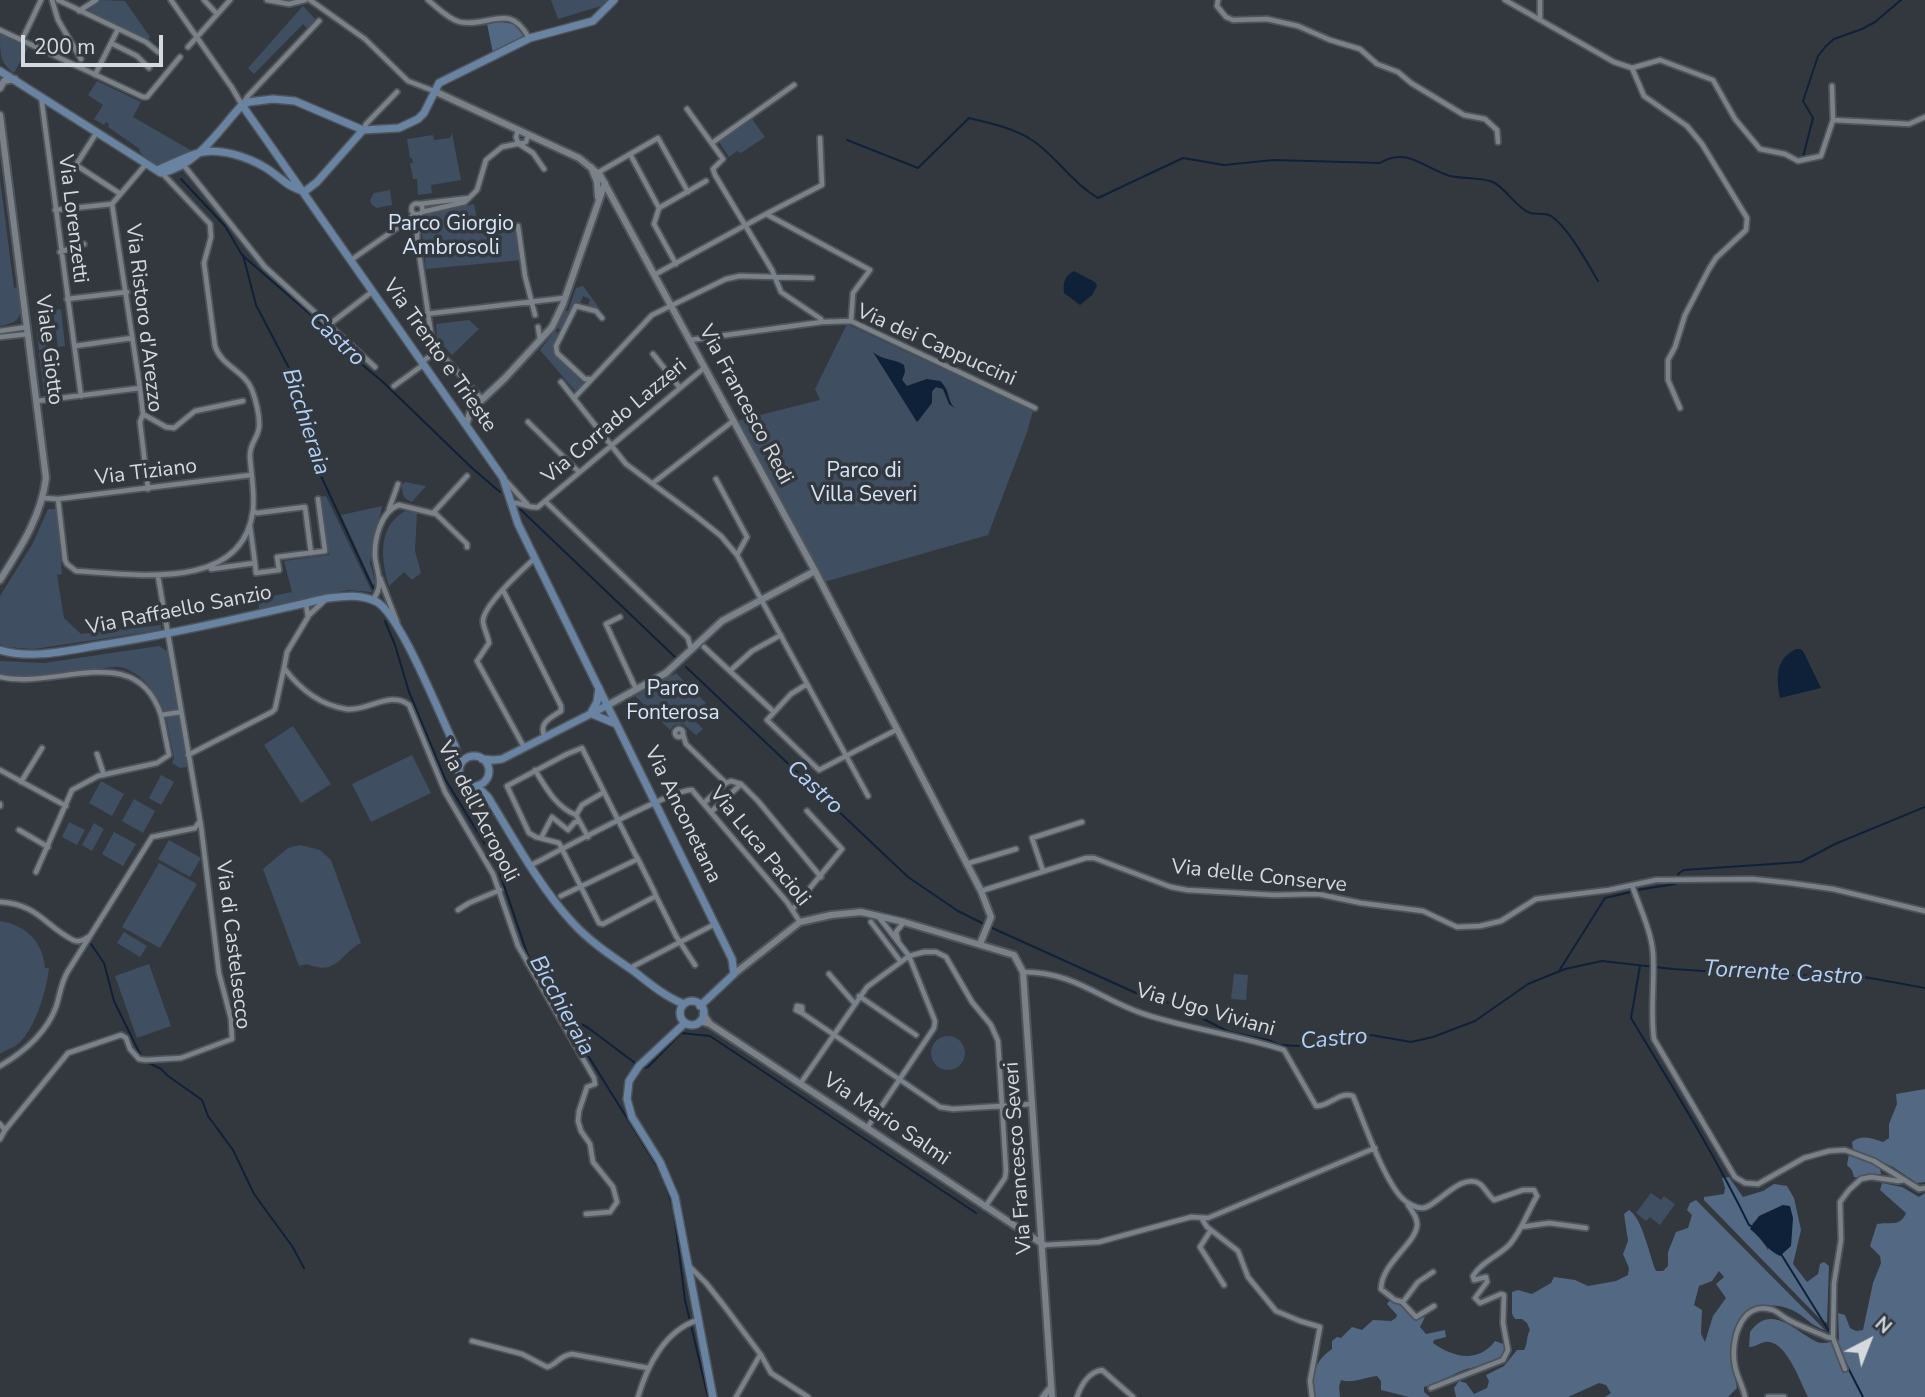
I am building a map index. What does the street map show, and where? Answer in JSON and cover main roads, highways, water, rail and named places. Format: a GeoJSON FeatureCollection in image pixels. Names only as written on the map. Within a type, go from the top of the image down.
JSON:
{"type":"FeatureCollection","features":[{"type":"Feature","properties":{"kind":"main road"},"geometry":{"type":"LineString","coordinates":[[0,71],[159,171],[182,163],[200,152],[242,105],[272,99],[295,101],[363,130],[399,128],[418,119],[429,105],[439,83],[530,38],[593,21],[614,0]]}},
{"type":"Feature","properties":{"kind":"main road","name":"Via Trento e Trieste"},"geometry":{"type":"LineString","coordinates":[[242,105],[503,478]]}},
{"type":"Feature","properties":{"kind":"main road"},"geometry":{"type":"LineString","coordinates":[[200,152],[221,152],[238,156],[265,167],[294,189],[304,192],[317,182],[363,130]]}},
{"type":"Feature","properties":{"kind":"main road","name":"Via Anconetana"},"geometry":{"type":"LineString","coordinates":[[503,478],[518,524],[732,959],[734,974],[701,1014]]}},
{"type":"Feature","properties":{"kind":"main road","name":"Via Raffaello Sanzio"},"geometry":{"type":"LineString","coordinates":[[0,650],[29,654],[69,650],[167,634],[328,598],[364,597],[392,616],[400,628],[455,746]]}},
{"type":"Feature","properties":{"kind":"main road"},"geometry":{"type":"LineString","coordinates":[[591,714],[599,697],[599,688]]}},
{"type":"Feature","properties":{"kind":"main road"},"geometry":{"type":"LineString","coordinates":[[460,766],[467,758],[475,756],[494,761],[502,759],[608,705]]}},
{"type":"Feature","properties":{"kind":"main road"},"geometry":{"type":"LineString","coordinates":[[591,714],[619,726]]}},
{"type":"Feature","properties":{"kind":"main road"},"geometry":{"type":"LineString","coordinates":[[455,746],[467,758]]}},
{"type":"Feature","properties":{"kind":"main road"},"geometry":{"type":"LineString","coordinates":[[455,746],[461,778],[488,797],[531,865],[573,923],[591,940],[683,1006]]}},
{"type":"Feature","properties":{"kind":"main road"},"geometry":{"type":"LineString","coordinates":[[482,759],[487,765],[488,797]]}},
{"type":"Feature","properties":{"kind":"main road"},"geometry":{"type":"LineString","coordinates":[[471,785],[481,784],[502,759]]}},
{"type":"Feature","properties":{"kind":"main road"},"geometry":{"type":"LineString","coordinates":[[694,1002],[701,1014],[691,1025],[685,1023],[680,1016],[683,1006],[694,1002]]}},
{"type":"Feature","properties":{"kind":"main road"},"geometry":{"type":"LineString","coordinates":[[685,1023],[639,1066],[627,1090],[632,1117],[660,1162],[675,1197],[689,1266],[696,1321],[713,1397]]}},
{"type":"Feature","properties":{"kind":"waterway"},"geometry":{"type":"LineString","coordinates":[[1803,157],[1813,118],[1803,101],[1818,56],[1834,39],[1875,22],[1901,0]]}},
{"type":"Feature","properties":{"kind":"waterway"},"geometry":{"type":"LineString","coordinates":[[847,140],[918,168],[969,118],[1010,129],[1032,140],[1080,185],[1098,198],[1183,158],[1224,165],[1274,160],[1380,163],[1390,158],[1407,158],[1450,176],[1493,182],[1530,213],[1551,216],[1571,237],[1598,281]]}},
{"type":"Feature","properties":{"kind":"waterway","name":"Castro"},"geometry":{"type":"LineString","coordinates":[[181,179],[225,226],[242,255],[317,320],[348,353],[383,382],[500,492]]}},
{"type":"Feature","properties":{"kind":"waterway","name":"Bicchieraia"},"geometry":{"type":"LineString","coordinates":[[243,255],[256,305],[290,370],[321,476],[373,588]]}},
{"type":"Feature","properties":{"kind":"waterway","name":"Castro"},"geometry":{"type":"LineString","coordinates":[[520,509],[675,657]]}},
{"type":"Feature","properties":{"kind":"waterway","name":"Bicchieraia"},"geometry":{"type":"LineString","coordinates":[[385,621],[409,692],[445,779],[496,862],[527,953],[537,974],[660,1171]]}},
{"type":"Feature","properties":{"kind":"waterway","name":"Castro"},"geometry":{"type":"LineString","coordinates":[[686,667],[908,877],[958,911],[984,924]]}},
{"type":"Feature","properties":{"kind":"waterway"},"geometry":{"type":"LineString","coordinates":[[1637,890],[1675,884],[1679,873],[1684,870],[1801,862],[1835,844],[1925,807]]}},
{"type":"Feature","properties":{"kind":"waterway"},"geometry":{"type":"LineString","coordinates":[[1559,971],[1605,898],[1631,892]]}},
{"type":"Feature","properties":{"kind":"waterway","name":"Castro"},"geometry":{"type":"LineString","coordinates":[[990,927],[1136,993],[1176,1005],[1229,1032],[1279,1045],[1299,1046],[1371,1035],[1411,1042],[1433,1037],[1475,1021],[1528,984],[1565,969],[1602,961],[1766,975],[1859,976],[1925,988]]}},
{"type":"Feature","properties":{"kind":"waterway"},"geometry":{"type":"LineString","coordinates":[[91,944],[104,963],[114,1001],[141,1056]]}},
{"type":"Feature","properties":{"kind":"waterway"},"geometry":{"type":"LineString","coordinates":[[1640,966],[1631,1018],[1707,1146],[1749,1225],[1753,1227]]}},
{"type":"Feature","properties":{"kind":"waterway"},"geometry":{"type":"LineString","coordinates":[[566,1017],[587,1027],[635,1063]]}},
{"type":"Feature","properties":{"kind":"waterway"},"geometry":{"type":"LineString","coordinates":[[643,1068],[648,1067],[681,1033],[710,1036],[976,1213]]}},
{"type":"Feature","properties":{"kind":"waterway"},"geometry":{"type":"LineString","coordinates":[[147,1062],[161,1069],[202,1100],[208,1116],[233,1150],[254,1194],[292,1246],[304,1268]]}},
{"type":"Feature","properties":{"kind":"waterway","name":"Bicchieraia"},"geometry":{"type":"LineString","coordinates":[[666,1186],[673,1207]]}},
{"type":"Feature","properties":{"kind":"waterway","name":"Bicchieraia"},"geometry":{"type":"LineString","coordinates":[[674,1212],[685,1300],[708,1397]]}},
{"type":"Feature","properties":{"kind":"waterway"},"geometry":{"type":"LineString","coordinates":[[1781,1254],[1832,1336]]}},
{"type":"Feature","properties":{"kind":"waterway"},"geometry":{"type":"LineString","coordinates":[[1844,1360],[1863,1397]]}},
{"type":"Feature","properties":{"kind":"park label","name":"Parco Giorgio Ambrosoli"},"geometry":{"type":"Point","coordinates":[451,237]}},
{"type":"Feature","properties":{"kind":"park label","name":"Parco di Villa Severi"},"geometry":{"type":"Point","coordinates":[864,484]}},
{"type":"Feature","properties":{"kind":"park label","name":"Parco Fonterosa"},"geometry":{"type":"Point","coordinates":[673,702]}},
{"type":"Feature","properties":{"kind":"water label","name":"Torrente Castro"},"geometry":{"type":"Point","coordinates":[1783,974]}}]}
